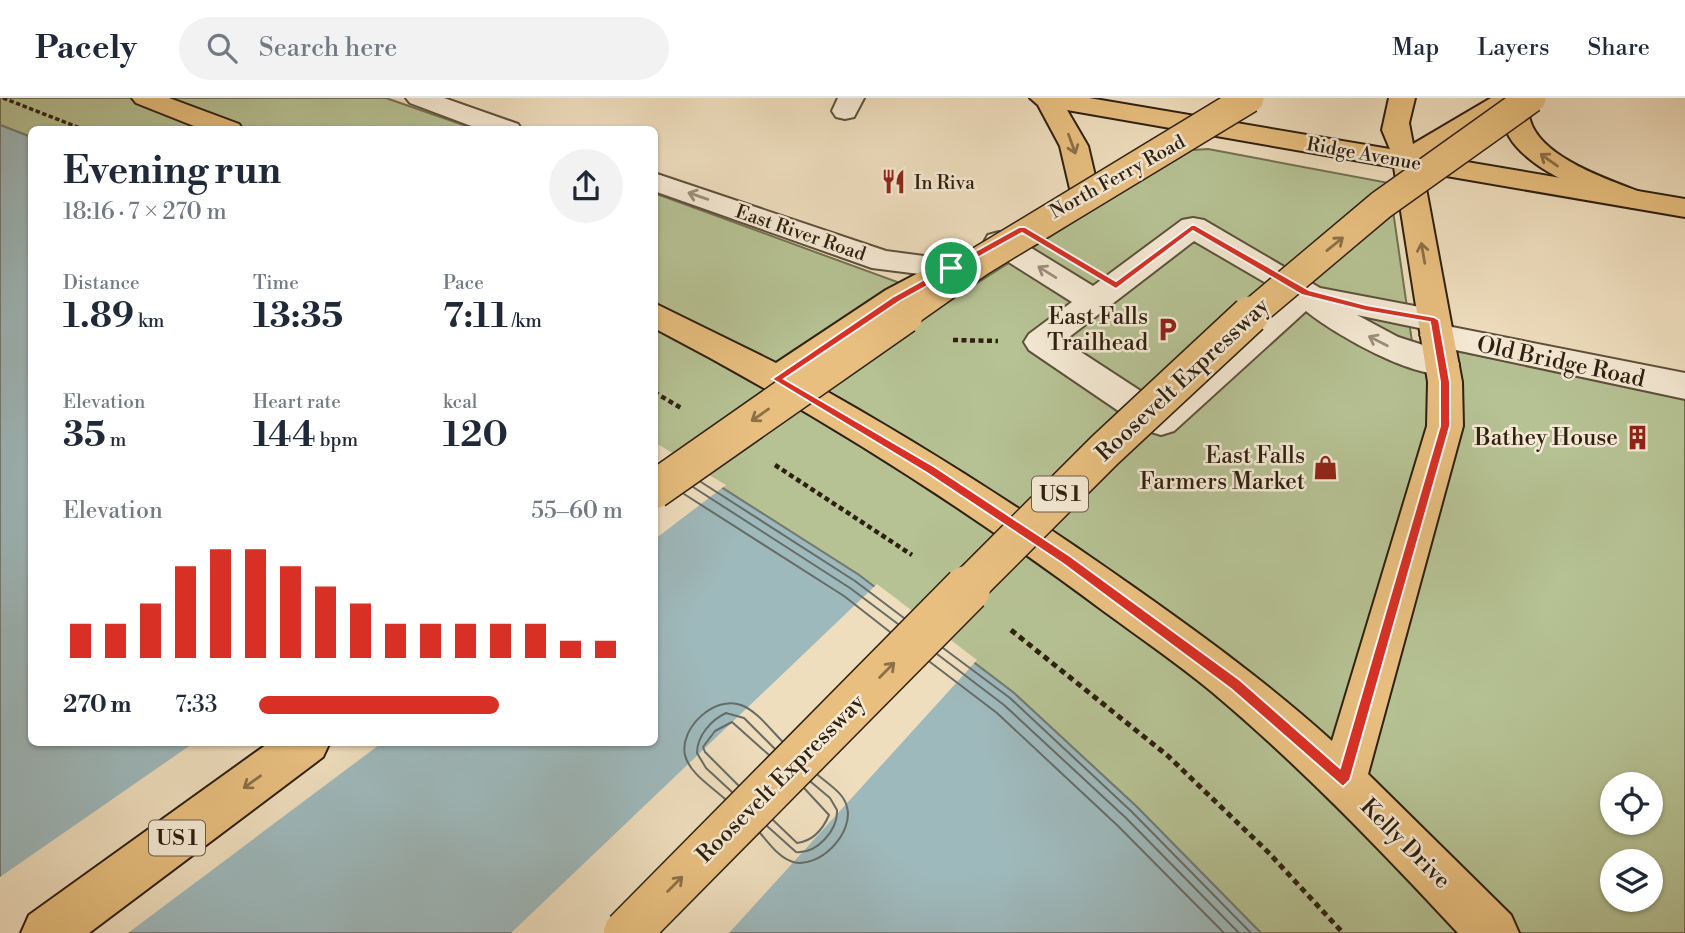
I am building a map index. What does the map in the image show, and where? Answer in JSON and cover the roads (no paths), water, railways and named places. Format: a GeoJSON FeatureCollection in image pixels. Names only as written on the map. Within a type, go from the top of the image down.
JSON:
{"type":"FeatureCollection","features":[{"type":"Feature","properties":{"kind":"main road"},"geometry":{"type":"LineString","coordinates":[[145,98],[219,126]]}},
{"type":"Feature","properties":{"kind":"main road","name":"Ridge Avenue"},"geometry":{"type":"LineString","coordinates":[[1043,98],[1685,208]]}},
{"type":"Feature","properties":{"kind":"main road"},"geometry":{"type":"LineString","coordinates":[[1049,98],[1074,146],[1085,193]]}},
{"type":"Feature","properties":{"kind":"main road"},"geometry":{"type":"LineString","coordinates":[[658,487],[982,260],[1249,98]]}},
{"type":"Feature","properties":{"kind":"main road","name":"North Ferry Road"},"geometry":{"type":"LineString","coordinates":[[777,379],[897,298],[1255,98]]}},
{"type":"Feature","properties":{"kind":"main road"},"geometry":{"type":"LineString","coordinates":[[1343,780],[1445,426],[1447,405],[1407,160],[1397,141],[1393,124],[1402,98]]}},
{"type":"Feature","properties":{"kind":"main road"},"geometry":{"type":"LineString","coordinates":[[1407,160],[1509,98]]}},
{"type":"Feature","properties":{"kind":"main road"},"geometry":{"type":"LineString","coordinates":[[1518,98],[1517,120],[1525,136],[1539,152],[1573,174],[1633,199]]}},
{"type":"Feature","properties":{"kind":"main road","name":"Roosevelt Expressway"},"geometry":{"type":"LineString","coordinates":[[627,933],[1124,430],[1273,294],[1389,200],[1531,98]]}},
{"type":"Feature","properties":{"kind":"main road","name":"Kelly Drive"},"geometry":{"type":"LineString","coordinates":[[658,316],[777,379],[931,470],[1066,559],[1236,685],[1343,780],[1493,933]]}},
{"type":"Feature","properties":{"kind":"main road","name":"US 1"},"geometry":{"type":"LineString","coordinates":[[47,933],[302,746]]}},
{"type":"Feature","properties":{"kind":"street"},"geometry":{"type":"LineString","coordinates":[[419,98],[498,126]]}},
{"type":"Feature","properties":{"kind":"street","name":"East River Road"},"geometry":{"type":"LineString","coordinates":[[658,182],[883,261],[951,268]]}},
{"type":"Feature","properties":{"kind":"street"},"geometry":{"type":"LineString","coordinates":[[1306,293],[1161,422],[1041,342],[1193,227],[1306,293],[1326,312],[1400,353],[1438,340]]}},
{"type":"Feature","properties":{"kind":"street"},"geometry":{"type":"LineString","coordinates":[[1011,236],[1106,294]]}},
{"type":"Feature","properties":{"kind":"street"},"geometry":{"type":"LineString","coordinates":[[1306,293],[1366,308],[1438,340]]}},
{"type":"Feature","properties":{"kind":"street","name":"Old Bridge Road"},"geometry":{"type":"LineString","coordinates":[[1438,340],[1685,386]]}},
{"type":"Feature","properties":{"kind":"water"},"geometry":{"type":"Polygon","coordinates":[[[0,125],[28,136],[28,746],[658,746],[658,447],[859,575],[1014,693],[1137,807],[1261,933],[28,933],[0,882],[0,125]],[[730,728],[710,747],[801,838],[823,816],[730,728]]]}},
{"type":"Feature","properties":{"kind":"place","name":"In Riva"},"geometry":{"type":"Point","coordinates":[894,182]}},
{"type":"Feature","properties":{"kind":"place","name":"East Falls Trailhead"},"geometry":{"type":"Point","coordinates":[1168,329]}},
{"type":"Feature","properties":{"kind":"place","name":"Bathey House"},"geometry":{"type":"Point","coordinates":[1638,437]}},
{"type":"Feature","properties":{"kind":"place","name":"East Falls Farmers Market"},"geometry":{"type":"Point","coordinates":[1325,468]}}]}
